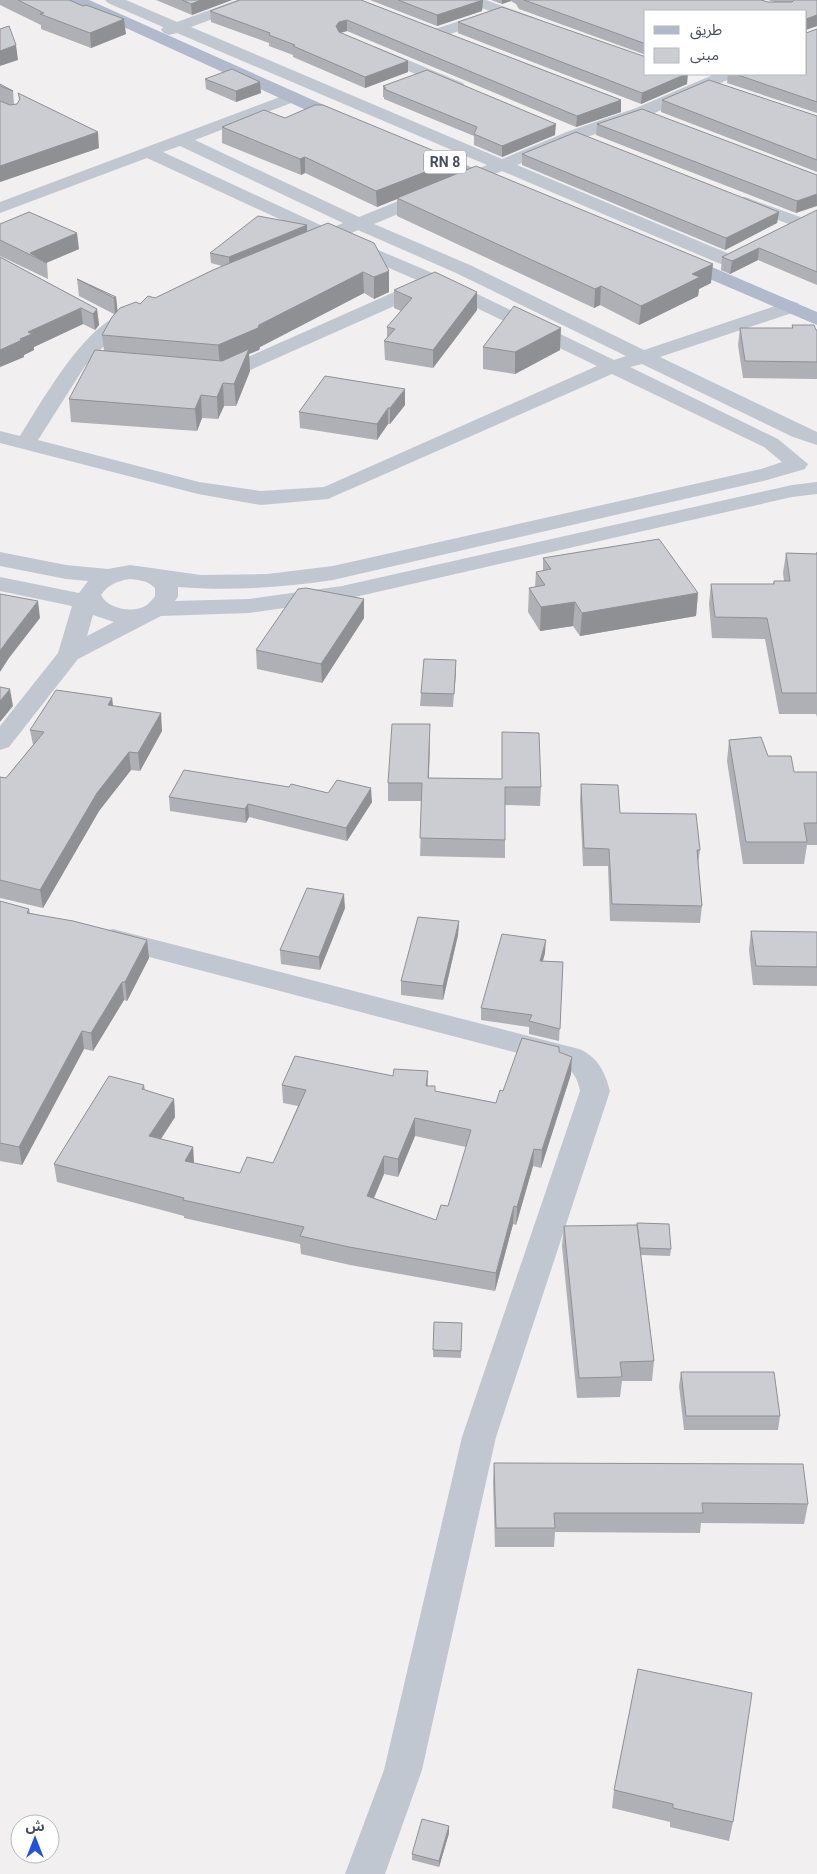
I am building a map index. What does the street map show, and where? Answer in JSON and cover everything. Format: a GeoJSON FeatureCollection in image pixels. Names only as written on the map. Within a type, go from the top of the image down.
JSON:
{"type":"FeatureCollection","features":[{"type":"Feature","properties":{"kind":"main road"},"geometry":{"type":"LineString","coordinates":[[76,0],[358,126]]}},
{"type":"Feature","properties":{"kind":"main road","name":"RN 8"},"geometry":{"type":"LineString","coordinates":[[404,145],[513,191]]}},
{"type":"Feature","properties":{"kind":"main road"},"geometry":{"type":"LineString","coordinates":[[668,255],[817,318]]}},
{"type":"Feature","properties":{"kind":"street"},"geometry":{"type":"LineString","coordinates":[[113,0],[502,165],[733,255],[704,270]]}},
{"type":"Feature","properties":{"kind":"street"},"geometry":{"type":"LineString","coordinates":[[153,35],[251,0]]}},
{"type":"Feature","properties":{"kind":"street"},"geometry":{"type":"LineString","coordinates":[[472,0],[548,27]]}},
{"type":"Feature","properties":{"kind":"street"},"geometry":{"type":"LineString","coordinates":[[438,33],[504,11],[519,4]]}},
{"type":"Feature","properties":{"kind":"street"},"geometry":{"type":"LineString","coordinates":[[421,26],[457,40]]}},
{"type":"Feature","properties":{"kind":"street"},"geometry":{"type":"LineString","coordinates":[[355,42],[470,91]]}},
{"type":"Feature","properties":{"kind":"street"},"geometry":{"type":"LineString","coordinates":[[408,80],[426,73]]}},
{"type":"Feature","properties":{"kind":"street"},"geometry":{"type":"LineString","coordinates":[[689,77],[707,84]]}},
{"type":"Feature","properties":{"kind":"street"},"geometry":{"type":"LineString","coordinates":[[294,250],[575,135],[642,112],[707,84],[727,82]]}},
{"type":"Feature","properties":{"kind":"street"},"geometry":{"type":"LineString","coordinates":[[353,101],[372,94]]}},
{"type":"Feature","properties":{"kind":"street"},"geometry":{"type":"LineString","coordinates":[[0,208],[150,153],[293,97]]}},
{"type":"Feature","properties":{"kind":"street"},"geometry":{"type":"LineString","coordinates":[[623,104],[660,119]]}},
{"type":"Feature","properties":{"kind":"street"},"geometry":{"type":"LineString","coordinates":[[557,128],[593,143]]}},
{"type":"Feature","properties":{"kind":"street"},"geometry":{"type":"LineString","coordinates":[[182,140],[359,224],[463,269],[817,440]]}},
{"type":"Feature","properties":{"kind":"street"},"geometry":{"type":"LineString","coordinates":[[150,153],[330,236],[435,280],[771,444],[797,464]]}},
{"type":"Feature","properties":{"kind":"street"},"geometry":{"type":"LineString","coordinates":[[732,197],[804,219],[773,234]]}},
{"type":"Feature","properties":{"kind":"street"},"geometry":{"type":"LineString","coordinates":[[194,372],[223,375],[463,269]]}},
{"type":"Feature","properties":{"kind":"street"},"geometry":{"type":"LineString","coordinates":[[0,437],[198,488],[260,498],[328,493],[612,367],[644,358],[791,307]]}},
{"type":"Feature","properties":{"kind":"street"},"geometry":{"type":"LineString","coordinates":[[26,443],[87,364],[114,324],[150,309]]}},
{"type":"Feature","properties":{"kind":"street"},"geometry":{"type":"LineString","coordinates":[[97,315],[114,324]]}},
{"type":"Feature","properties":{"kind":"street"},"geometry":{"type":"LineString","coordinates":[[817,450],[799,458],[797,464],[798,471],[805,478],[817,484]]}},
{"type":"Feature","properties":{"kind":"street"},"geometry":{"type":"LineString","coordinates":[[0,559],[66,572],[109,576],[134,572],[157,577],[214,584],[294,580],[767,474],[797,464]]}},
{"type":"Feature","properties":{"kind":"street"},"geometry":{"type":"LineString","coordinates":[[0,584],[89,601],[109,614],[121,616],[150,611],[249,606],[342,593],[792,491],[817,488]]}},
{"type":"Feature","properties":{"kind":"street"},"geometry":{"type":"LineString","coordinates":[[0,576],[29,564]]}},
{"type":"Feature","properties":{"kind":"street"},"geometry":{"type":"LineString","coordinates":[[0,742],[70,654],[92,588],[99,581],[109,576]]}},
{"type":"Feature","properties":{"kind":"street"},"geometry":{"type":"LineString","coordinates":[[70,654],[164,603],[168,596],[168,589],[157,577]]}},
{"type":"Feature","properties":{"kind":"street"},"geometry":{"type":"LineString","coordinates":[[87,931],[569,1056],[582,1061],[590,1072],[595,1091],[479,1437],[403,1770],[366,1874]]}},
{"type":"Feature","properties":{"kind":"building"},"geometry":{"type":"Polygon","coordinates":[[[18,0],[69,0],[124,19],[90,33],[40,14],[44,13],[18,0]]]}},
{"type":"Feature","properties":{"kind":"building"},"geometry":{"type":"Polygon","coordinates":[[[182,0],[201,0],[191,4],[182,0]]]}},
{"type":"Feature","properties":{"kind":"building"},"geometry":{"type":"Polygon","coordinates":[[[240,0],[361,0],[621,100],[577,116],[347,20],[339,22],[336,26],[339,32],[408,61],[365,77],[269,35],[270,33],[210,11],[240,0]]]}},
{"type":"Feature","properties":{"kind":"building"},"geometry":{"type":"Polygon","coordinates":[[[398,0],[483,0],[437,15],[398,0]]]}},
{"type":"Feature","properties":{"kind":"building"},"geometry":{"type":"Polygon","coordinates":[[[524,0],[761,0],[768,2],[792,2],[794,0],[817,0],[817,15],[807,19],[807,10],[644,10],[644,43],[524,0]]]}},
{"type":"Feature","properties":{"kind":"building"},"geometry":{"type":"Polygon","coordinates":[[[502,7],[644,56],[644,75],[684,75],[642,93],[458,22],[502,7]]]}},
{"type":"Feature","properties":{"kind":"building"},"geometry":{"type":"Polygon","coordinates":[[[9,26],[16,45],[0,51],[0,29],[9,26]]]}},
{"type":"Feature","properties":{"kind":"building"},"geometry":{"type":"Polygon","coordinates":[[[817,29],[817,102],[738,75],[807,75],[807,33],[817,29]]]}},
{"type":"Feature","properties":{"kind":"building"},"geometry":{"type":"Polygon","coordinates":[[[232,69],[260,82],[236,91],[205,79],[232,69]]]}},
{"type":"Feature","properties":{"kind":"building"},"geometry":{"type":"Polygon","coordinates":[[[427,70],[556,124],[502,146],[474,134],[477,127],[384,89],[386,88],[383,86],[427,70]]]}},
{"type":"Feature","properties":{"kind":"building"},"geometry":{"type":"Polygon","coordinates":[[[709,80],[817,116],[817,160],[662,100],[709,80]]]}},
{"type":"Feature","properties":{"kind":"building"},"geometry":{"type":"Polygon","coordinates":[[[18,93],[98,132],[0,166],[0,101],[10,105],[17,104],[20,99],[18,93]]]}},
{"type":"Feature","properties":{"kind":"building"},"geometry":{"type":"Polygon","coordinates":[[[315,105],[323,105],[456,160],[376,191],[305,157],[300,159],[222,127],[264,110],[285,118],[315,105]]]}},
{"type":"Feature","properties":{"kind":"building"},"geometry":{"type":"Polygon","coordinates":[[[642,109],[817,175],[817,194],[797,201],[597,124],[642,109]]]}},
{"type":"Feature","properties":{"kind":"building"},"geometry":{"type":"Polygon","coordinates":[[[576,132],[779,212],[726,238],[522,154],[576,132]]]}},
{"type":"Feature","properties":{"kind":"building"},"geometry":{"type":"Polygon","coordinates":[[[476,166],[713,264],[692,274],[700,277],[641,306],[601,286],[595,289],[397,198],[476,166]]]}},
{"type":"Feature","properties":{"kind":"building"},"geometry":{"type":"Polygon","coordinates":[[[817,210],[817,272],[759,248],[732,261],[722,257],[817,210]]]}},
{"type":"Feature","properties":{"kind":"building"},"geometry":{"type":"Polygon","coordinates":[[[29,212],[77,233],[30,253],[47,263],[0,240],[0,224],[29,212]]]}},
{"type":"Feature","properties":{"kind":"building"},"geometry":{"type":"Polygon","coordinates":[[[258,216],[307,225],[229,257],[210,253],[258,216]]]}},
{"type":"Feature","properties":{"kind":"building"},"geometry":{"type":"Polygon","coordinates":[[[328,223],[374,243],[389,271],[374,277],[363,272],[259,325],[258,328],[218,345],[102,335],[112,317],[120,308],[136,302],[140,304],[148,296],[155,298],[213,270],[328,223]]]}},
{"type":"Feature","properties":{"kind":"building"},"geometry":{"type":"Polygon","coordinates":[[[0,257],[97,309],[93,314],[81,308],[28,332],[32,334],[0,350],[0,257]]]}},
{"type":"Feature","properties":{"kind":"building"},"geometry":{"type":"Polygon","coordinates":[[[435,272],[477,292],[433,350],[384,341],[395,329],[387,327],[412,298],[394,290],[435,272]]]}},
{"type":"Feature","properties":{"kind":"building"},"geometry":{"type":"Polygon","coordinates":[[[77,279],[116,297],[114,298],[77,279]]]}},
{"type":"Feature","properties":{"kind":"building"},"geometry":{"type":"Polygon","coordinates":[[[514,306],[561,328],[515,352],[483,347],[514,306]]]}},
{"type":"Feature","properties":{"kind":"building"},"geometry":{"type":"Polygon","coordinates":[[[792,325],[814,325],[817,330],[817,362],[745,361],[740,328],[793,328],[792,325]]]}},
{"type":"Feature","properties":{"kind":"building"},"geometry":{"type":"Polygon","coordinates":[[[249,349],[234,384],[223,383],[217,397],[201,395],[195,409],[69,399],[95,350],[222,361],[249,349]]]}},
{"type":"Feature","properties":{"kind":"building"},"geometry":{"type":"Polygon","coordinates":[[[325,376],[405,389],[377,424],[299,412],[325,376]]]}},
{"type":"Feature","properties":{"kind":"building"},"geometry":{"type":"Polygon","coordinates":[[[659,539],[698,593],[582,613],[575,602],[541,607],[529,588],[545,585],[536,572],[551,569],[543,558],[659,539]]]}},
{"type":"Feature","properties":{"kind":"building"},"geometry":{"type":"Polygon","coordinates":[[[786,553],[817,554],[817,693],[782,693],[767,618],[715,617],[711,584],[774,584],[774,581],[790,581],[786,553]]]}},
{"type":"Feature","properties":{"kind":"building"},"geometry":{"type":"Polygon","coordinates":[[[306,588],[364,599],[321,664],[256,650],[298,589],[306,588]]]}},
{"type":"Feature","properties":{"kind":"building"},"geometry":{"type":"Polygon","coordinates":[[[0,594],[38,601],[0,651],[0,594]]]}},
{"type":"Feature","properties":{"kind":"building"},"geometry":{"type":"Polygon","coordinates":[[[424,659],[456,660],[454,694],[421,693],[424,659]]]}},
{"type":"Feature","properties":{"kind":"building"},"geometry":{"type":"Polygon","coordinates":[[[0,687],[10,689],[0,701],[0,687]]]}},
{"type":"Feature","properties":{"kind":"building"},"geometry":{"type":"Polygon","coordinates":[[[56,690],[112,698],[108,705],[161,713],[138,753],[129,752],[97,793],[40,890],[0,880],[0,777],[6,778],[44,732],[30,730],[56,690]]]}},
{"type":"Feature","properties":{"kind":"building"},"geometry":{"type":"Polygon","coordinates":[[[392,724],[430,724],[428,778],[502,779],[502,732],[539,733],[541,787],[505,787],[505,840],[420,838],[422,783],[388,783],[392,724]]]}},
{"type":"Feature","properties":{"kind":"building"},"geometry":{"type":"Polygon","coordinates":[[[761,737],[768,756],[791,756],[794,772],[817,772],[817,823],[804,823],[807,842],[746,842],[729,740],[761,737]]]}},
{"type":"Feature","properties":{"kind":"building"},"geometry":{"type":"Polygon","coordinates":[[[184,770],[289,787],[291,784],[328,793],[337,780],[371,788],[346,828],[248,804],[245,809],[169,797],[184,770]]]}},
{"type":"Feature","properties":{"kind":"building"},"geometry":{"type":"Polygon","coordinates":[[[581,784],[618,785],[620,813],[696,814],[700,850],[697,850],[702,906],[612,904],[609,849],[584,848],[581,784]]]}},
{"type":"Feature","properties":{"kind":"building"},"geometry":{"type":"Polygon","coordinates":[[[307,888],[344,894],[319,957],[280,950],[307,888]]]}},
{"type":"Feature","properties":{"kind":"building"},"geometry":{"type":"Polygon","coordinates":[[[0,901],[29,909],[27,913],[73,921],[147,940],[125,982],[122,982],[91,1033],[82,1031],[19,1147],[0,1143],[0,901]]]}},
{"type":"Feature","properties":{"kind":"building"},"geometry":{"type":"Polygon","coordinates":[[[418,917],[459,921],[443,986],[401,981],[418,917]]]}},
{"type":"Feature","properties":{"kind":"building"},"geometry":{"type":"Polygon","coordinates":[[[751,931],[817,932],[817,967],[756,966],[751,931]]]}},
{"type":"Feature","properties":{"kind":"building"},"geometry":{"type":"Polygon","coordinates":[[[502,934],[546,940],[540,961],[563,962],[560,1029],[529,1021],[532,1015],[481,1008],[502,934]]]}},
{"type":"Feature","properties":{"kind":"building"},"geometry":{"type":"Polygon","coordinates":[[[522,1038],[559,1047],[559,1052],[572,1057],[542,1150],[534,1149],[517,1207],[514,1206],[496,1273],[349,1247],[300,1236],[304,1227],[183,1200],[184,1198],[54,1164],[109,1076],[144,1085],[142,1089],[174,1099],[149,1136],[193,1147],[185,1161],[240,1173],[247,1157],[273,1163],[306,1090],[282,1085],[295,1056],[393,1076],[394,1069],[428,1071],[426,1086],[435,1086],[435,1091],[496,1103],[500,1090],[503,1091],[522,1038]],[[415,1118],[398,1159],[384,1156],[367,1196],[436,1220],[441,1205],[448,1206],[471,1130],[415,1118]]]}},
{"type":"Feature","properties":{"kind":"building"},"geometry":{"type":"Polygon","coordinates":[[[637,1223],[669,1224],[671,1249],[640,1248],[637,1223]]]}},
{"type":"Feature","properties":{"kind":"building"},"geometry":{"type":"Polygon","coordinates":[[[637,1225],[654,1361],[620,1362],[622,1377],[579,1378],[564,1226],[637,1225]]]}},
{"type":"Feature","properties":{"kind":"building"},"geometry":{"type":"Polygon","coordinates":[[[434,1322],[462,1323],[461,1351],[433,1350],[434,1322]]]}},
{"type":"Feature","properties":{"kind":"building"},"geometry":{"type":"Polygon","coordinates":[[[681,1372],[774,1372],[780,1416],[686,1416],[681,1372]]]}},
{"type":"Feature","properties":{"kind":"building"},"geometry":{"type":"Polygon","coordinates":[[[494,1463],[803,1464],[808,1504],[702,1503],[703,1513],[554,1513],[555,1528],[496,1528],[494,1463]]]}},
{"type":"Feature","properties":{"kind":"building"},"geometry":{"type":"Polygon","coordinates":[[[638,1669],[752,1693],[733,1822],[673,1808],[673,1804],[614,1790],[638,1669]]]}},
{"type":"Feature","properties":{"kind":"building"},"geometry":{"type":"Polygon","coordinates":[[[422,1819],[449,1826],[439,1861],[412,1854],[422,1819]]]}}]}
